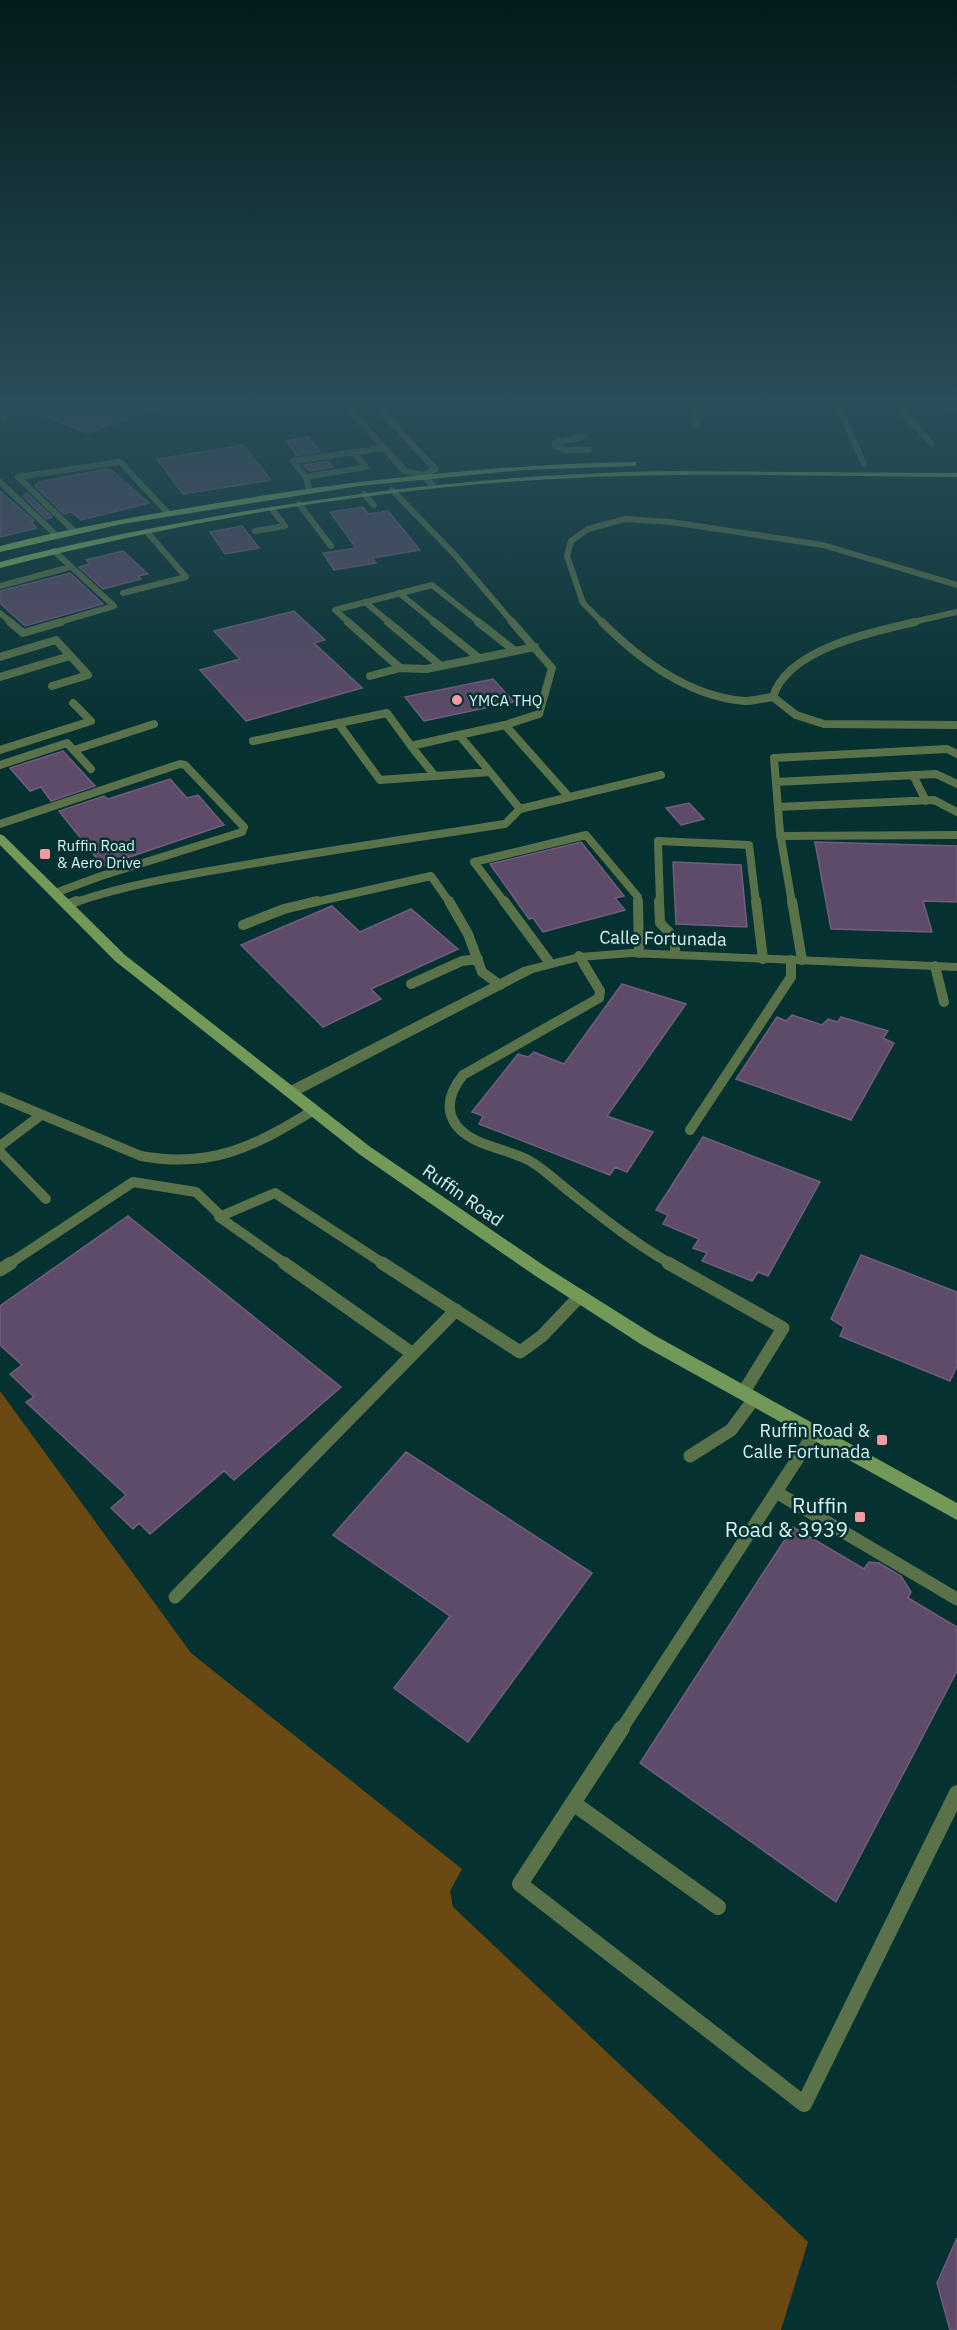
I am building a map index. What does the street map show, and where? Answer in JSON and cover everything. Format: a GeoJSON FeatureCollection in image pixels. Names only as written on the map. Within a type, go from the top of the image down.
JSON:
{"type":"FeatureCollection","features":[{"type":"Feature","properties":{"kind":"main road"},"geometry":{"type":"LineString","coordinates":[[0,549],[74,531],[164,514]]}},
{"type":"Feature","properties":{"kind":"main road"},"geometry":{"type":"LineString","coordinates":[[0,565],[54,551],[246,514]]}},
{"type":"Feature","properties":{"kind":"main road","name":"Ruffin Road"},"geometry":{"type":"LineString","coordinates":[[0,838],[120,958],[364,1150],[648,1340],[957,1512]]}},
{"type":"Feature","properties":{"kind":"street","name":"Calle Fortunada"},"geometry":{"type":"LineString","coordinates":[[291,1092],[528,970],[579,956],[598,953],[675,954],[957,967]]}},
{"type":"Feature","properties":{"kind":"lane"},"geometry":{"type":"LineString","coordinates":[[34,514],[56,535]]}},
{"type":"Feature","properties":{"kind":"lane"},"geometry":{"type":"LineString","coordinates":[[56,514],[74,531]]}},
{"type":"Feature","properties":{"kind":"lane"},"geometry":{"type":"LineString","coordinates":[[255,531],[285,526],[276,514]]}},
{"type":"Feature","properties":{"kind":"lane"},"geometry":{"type":"LineString","coordinates":[[306,514],[331,546]]}},
{"type":"Feature","properties":{"kind":"lane"},"geometry":{"type":"LineString","coordinates":[[411,746],[532,718],[539,714],[552,668],[454,555],[415,514]]}},
{"type":"Feature","properties":{"kind":"lane"},"geometry":{"type":"LineString","coordinates":[[773,697],[747,701],[717,696],[688,686],[659,669],[617,637],[583,603],[567,556],[571,541],[588,529],[609,522],[625,519],[671,522],[823,545],[957,585]]}},
{"type":"Feature","properties":{"kind":"lane"},"geometry":{"type":"LineString","coordinates":[[123,593],[186,577],[147,532]]}},
{"type":"Feature","properties":{"kind":"lane"},"geometry":{"type":"LineString","coordinates":[[0,613],[23,633],[114,606],[54,551]]}},
{"type":"Feature","properties":{"kind":"lane"},"geometry":{"type":"LineString","coordinates":[[0,586],[70,567]]}},
{"type":"Feature","properties":{"kind":"lane"},"geometry":{"type":"LineString","coordinates":[[400,668],[335,610],[432,585],[515,651]]}},
{"type":"Feature","properties":{"kind":"lane"},"geometry":{"type":"LineString","coordinates":[[399,593],[479,658]]}},
{"type":"Feature","properties":{"kind":"lane"},"geometry":{"type":"LineString","coordinates":[[365,602],[441,666]]}},
{"type":"Feature","properties":{"kind":"lane"},"geometry":{"type":"LineString","coordinates":[[773,697],[779,681],[796,665],[829,648],[870,634],[957,612]]}},
{"type":"Feature","properties":{"kind":"lane"},"geometry":{"type":"LineString","coordinates":[[0,657],[56,640],[88,675],[52,687]]}},
{"type":"Feature","properties":{"kind":"lane"},"geometry":{"type":"LineString","coordinates":[[370,676],[400,668],[426,669],[535,647]]}},
{"type":"Feature","properties":{"kind":"lane"},"geometry":{"type":"LineString","coordinates":[[0,677],[70,656]]}},
{"type":"Feature","properties":{"kind":"lane"},"geometry":{"type":"LineString","coordinates":[[773,697],[787,712],[804,721],[824,724],[957,725]]}},
{"type":"Feature","properties":{"kind":"lane"},"geometry":{"type":"LineString","coordinates":[[0,750],[91,721],[73,703]]}},
{"type":"Feature","properties":{"kind":"lane"},"geometry":{"type":"LineString","coordinates":[[253,741],[387,713],[435,776]]}},
{"type":"Feature","properties":{"kind":"lane"},"geometry":{"type":"LineString","coordinates":[[338,723],[380,780],[490,772]]}},
{"type":"Feature","properties":{"kind":"lane"},"geometry":{"type":"LineString","coordinates":[[74,750],[154,724]]}},
{"type":"Feature","properties":{"kind":"lane"},"geometry":{"type":"LineString","coordinates":[[505,724],[569,797]]}},
{"type":"Feature","properties":{"kind":"lane"},"geometry":{"type":"LineString","coordinates":[[459,735],[520,809]]}},
{"type":"Feature","properties":{"kind":"lane"},"geometry":{"type":"LineString","coordinates":[[0,765],[67,743],[91,769]]}},
{"type":"Feature","properties":{"kind":"lane"},"geometry":{"type":"LineString","coordinates":[[690,1130],[791,977],[797,960],[780,836],[774,758],[947,749],[957,754]]}},
{"type":"Feature","properties":{"kind":"lane"},"geometry":{"type":"LineString","coordinates":[[0,824],[180,764],[185,765],[244,826],[242,832],[101,876],[55,893]]}},
{"type":"Feature","properties":{"kind":"lane"},"geometry":{"type":"LineString","coordinates":[[776,782],[936,774],[957,784]]}},
{"type":"Feature","properties":{"kind":"lane"},"geometry":{"type":"LineString","coordinates":[[913,775],[926,801]]}},
{"type":"Feature","properties":{"kind":"lane"},"geometry":{"type":"LineString","coordinates":[[67,905],[96,894],[131,885],[324,851],[505,824],[520,809],[661,776]]}},
{"type":"Feature","properties":{"kind":"lane"},"geometry":{"type":"LineString","coordinates":[[778,807],[934,801],[957,812]]}},
{"type":"Feature","properties":{"kind":"lane"},"geometry":{"type":"LineString","coordinates":[[550,963],[474,862],[586,835],[638,897],[639,953]]}},
{"type":"Feature","properties":{"kind":"lane"},"geometry":{"type":"LineString","coordinates":[[780,836],[957,835]]}},
{"type":"Feature","properties":{"kind":"lane"},"geometry":{"type":"LineString","coordinates":[[675,954],[675,938],[660,923],[658,841],[749,845],[763,958]]}},
{"type":"Feature","properties":{"kind":"lane"},"geometry":{"type":"LineString","coordinates":[[243,925],[284,909],[431,876],[448,899],[475,946],[482,972],[500,985]]}},
{"type":"Feature","properties":{"kind":"lane"},"geometry":{"type":"LineString","coordinates":[[579,956],[600,991],[599,998],[463,1075],[449,1094],[448,1104],[452,1117],[463,1133],[530,1161],[637,1245],[783,1328],[731,1430],[690,1456]]}},
{"type":"Feature","properties":{"kind":"lane"},"geometry":{"type":"LineString","coordinates":[[411,984],[462,961],[478,959]]}},
{"type":"Feature","properties":{"kind":"lane"},"geometry":{"type":"LineString","coordinates":[[934,966],[945,1002]]}},
{"type":"Feature","properties":{"kind":"lane"},"geometry":{"type":"LineString","coordinates":[[0,1097],[141,1156],[160,1161],[222,1155],[248,1148],[314,1110]]}},
{"type":"Feature","properties":{"kind":"lane"},"geometry":{"type":"LineString","coordinates":[[0,1146],[41,1115]]}},
{"type":"Feature","properties":{"kind":"lane"},"geometry":{"type":"LineString","coordinates":[[0,1152],[46,1199]]}},
{"type":"Feature","properties":{"kind":"lane"},"geometry":{"type":"LineString","coordinates":[[0,1270],[133,1182],[196,1191],[221,1216],[219,1217],[413,1354]]}},
{"type":"Feature","properties":{"kind":"lane"},"geometry":{"type":"LineString","coordinates":[[221,1216],[275,1193],[519,1352],[542,1336],[580,1296]]}},
{"type":"Feature","properties":{"kind":"lane"},"geometry":{"type":"LineString","coordinates":[[175,1597],[456,1310]]}},
{"type":"Feature","properties":{"kind":"lane"},"geometry":{"type":"LineString","coordinates":[[814,1432],[520,1884],[804,2104],[957,1793]]}},
{"type":"Feature","properties":{"kind":"lane"},"geometry":{"type":"LineString","coordinates":[[776,1492],[957,1599]]}},
{"type":"Feature","properties":{"kind":"lane"},"geometry":{"type":"LineString","coordinates":[[573,1803],[718,1907]]}},
{"type":"Feature","properties":{"kind":"shaded area"},"geometry":{"type":"Polygon","coordinates":[[[0,1391],[191,1653],[462,1869],[450,1891],[453,1907],[808,2242],[781,2330],[0,2330],[0,1391]]]}},
{"type":"Feature","properties":{"kind":"building"},"geometry":{"type":"Polygon","coordinates":[[[0,514],[26,514],[34,521],[31,522],[37,528],[0,537],[0,514]]]}},
{"type":"Feature","properties":{"kind":"building"},"geometry":{"type":"Polygon","coordinates":[[[41,514],[49,514],[52,517],[46,519],[41,514]]]}},
{"type":"Feature","properties":{"kind":"building"},"geometry":{"type":"Polygon","coordinates":[[[74,514],[106,514],[81,520],[74,514]]]}},
{"type":"Feature","properties":{"kind":"building"},"geometry":{"type":"Polygon","coordinates":[[[331,514],[390,514],[420,550],[372,558],[376,563],[334,570],[323,553],[356,548],[331,514]]]}},
{"type":"Feature","properties":{"kind":"building"},"geometry":{"type":"Polygon","coordinates":[[[242,526],[259,548],[225,554],[210,532],[242,526]]]}},
{"type":"Feature","properties":{"kind":"building"},"geometry":{"type":"Polygon","coordinates":[[[123,551],[148,574],[138,576],[141,579],[103,589],[79,567],[90,564],[86,560],[123,551]]]}},
{"type":"Feature","properties":{"kind":"building"},"geometry":{"type":"Polygon","coordinates":[[[70,573],[103,604],[25,626],[0,603],[0,591],[70,573]]]}},
{"type":"Feature","properties":{"kind":"building"},"geometry":{"type":"Polygon","coordinates":[[[294,611],[325,640],[314,643],[362,688],[246,721],[200,670],[240,659],[214,631],[294,611]]]}},
{"type":"Feature","properties":{"kind":"building"},"geometry":{"type":"Polygon","coordinates":[[[493,679],[514,702],[424,721],[405,697],[493,679]]]}},
{"type":"Feature","properties":{"kind":"building"},"geometry":{"type":"Polygon","coordinates":[[[63,751],[95,786],[51,801],[41,787],[30,791],[10,768],[63,751]]]}},
{"type":"Feature","properties":{"kind":"building"},"geometry":{"type":"Polygon","coordinates":[[[170,779],[187,798],[198,795],[224,825],[103,866],[59,811],[104,796],[108,799],[170,779]]]}},
{"type":"Feature","properties":{"kind":"building"},"geometry":{"type":"Polygon","coordinates":[[[689,803],[704,819],[681,825],[666,808],[689,803]]]}},
{"type":"Feature","properties":{"kind":"building"},"geometry":{"type":"Polygon","coordinates":[[[581,842],[624,896],[615,898],[625,910],[543,932],[533,918],[529,919],[490,864],[581,842]]]}},
{"type":"Feature","properties":{"kind":"building"},"geometry":{"type":"Polygon","coordinates":[[[815,842],[957,846],[957,902],[923,901],[932,932],[831,929],[815,842]]]}},
{"type":"Feature","properties":{"kind":"building"},"geometry":{"type":"Polygon","coordinates":[[[673,862],[741,865],[747,927],[676,924],[673,862]]]}},
{"type":"Feature","properties":{"kind":"building"},"geometry":{"type":"Polygon","coordinates":[[[332,906],[360,932],[411,909],[458,949],[371,989],[381,999],[323,1027],[241,945],[332,906]]]}},
{"type":"Feature","properties":{"kind":"building"},"geometry":{"type":"Polygon","coordinates":[[[622,984],[686,1004],[607,1116],[653,1132],[627,1172],[615,1167],[610,1175],[479,1124],[483,1116],[472,1112],[518,1054],[528,1057],[534,1052],[564,1064],[622,984]]]}},
{"type":"Feature","properties":{"kind":"building"},"geometry":{"type":"Polygon","coordinates":[[[792,1015],[822,1025],[828,1019],[838,1022],[841,1017],[888,1031],[883,1038],[894,1043],[851,1120],[736,1079],[777,1017],[786,1021],[792,1015]]]}},
{"type":"Feature","properties":{"kind":"building"},"geometry":{"type":"Polygon","coordinates":[[[703,1137],[820,1182],[768,1276],[758,1272],[752,1281],[702,1261],[707,1253],[693,1248],[699,1239],[663,1224],[668,1215],[656,1210],[703,1137]]]}},
{"type":"Feature","properties":{"kind":"building"},"geometry":{"type":"Polygon","coordinates":[[[128,1216],[341,1387],[234,1480],[224,1471],[150,1534],[139,1523],[133,1529],[111,1508],[126,1495],[26,1402],[34,1397],[10,1374],[22,1365],[0,1345],[0,1306],[128,1216]]]}},
{"type":"Feature","properties":{"kind":"building"},"geometry":{"type":"Polygon","coordinates":[[[861,1255],[957,1292],[957,1366],[950,1381],[840,1336],[844,1327],[831,1319],[861,1255]]]}},
{"type":"Feature","properties":{"kind":"building"},"geometry":{"type":"Polygon","coordinates":[[[406,1452],[592,1573],[468,1742],[394,1688],[450,1616],[333,1535],[406,1452]]]}},
{"type":"Feature","properties":{"kind":"building"},"geometry":{"type":"Polygon","coordinates":[[[793,1527],[864,1569],[869,1562],[879,1563],[901,1576],[911,1592],[908,1598],[957,1627],[957,1671],[836,1902],[640,1763],[793,1527]]]}},
{"type":"Feature","properties":{"kind":"building"},"geometry":{"type":"Polygon","coordinates":[[[957,2238],[957,2330],[950,2330],[937,2283],[957,2238]]]}},
{"type":"Feature","properties":{"kind":"place","name":"YMCA THQ"},"geometry":{"type":"Point","coordinates":[457,700]}},
{"type":"Feature","properties":{"kind":"place","name":"Ruffin Road & Aero Drive"},"geometry":{"type":"Point","coordinates":[45,854]}},
{"type":"Feature","properties":{"kind":"place","name":"Ruffin Road & Calle Fortunada"},"geometry":{"type":"Point","coordinates":[882,1440]}},
{"type":"Feature","properties":{"kind":"place","name":"Ruffin Road & 3939"},"geometry":{"type":"Point","coordinates":[860,1517]}}]}
